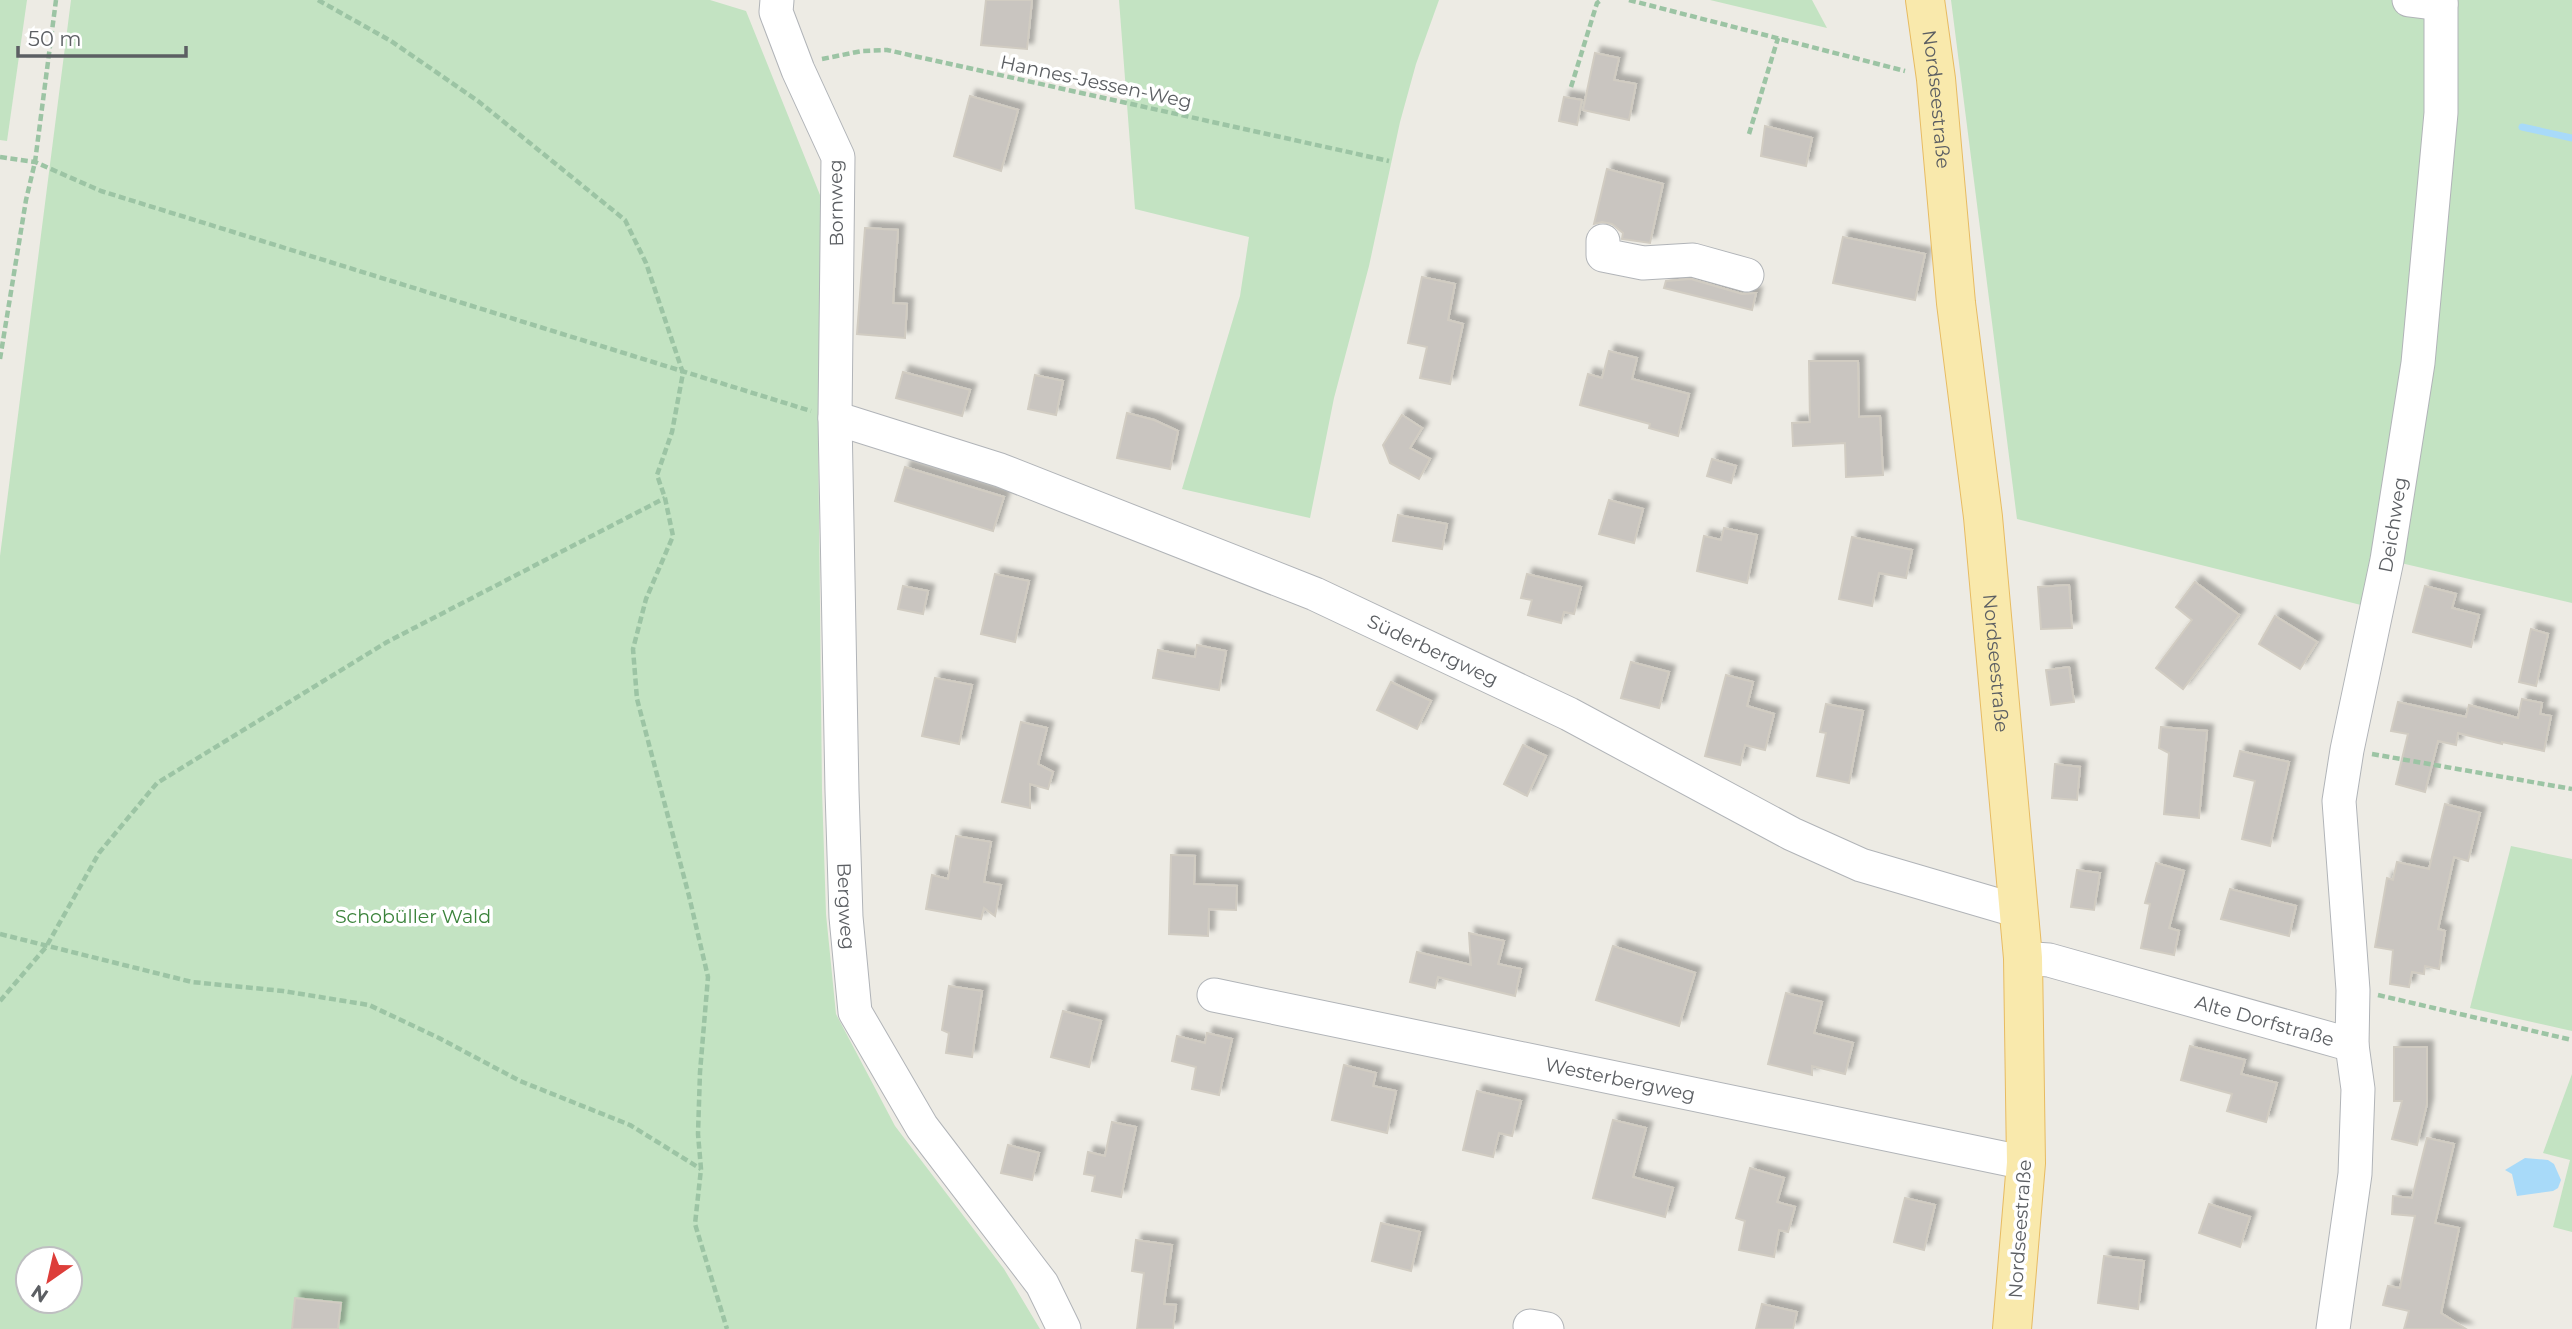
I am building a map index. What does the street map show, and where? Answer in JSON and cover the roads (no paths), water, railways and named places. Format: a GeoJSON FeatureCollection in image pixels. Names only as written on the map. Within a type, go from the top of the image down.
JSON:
{"type":"FeatureCollection","features":[{"type":"Feature","properties":{"kind":"main road","name":"Nordseestraße"},"geometry":{"type":"LineString","coordinates":[[1925,0],[1936,79],[1956,303],[1983,517],[2023,958],[2026,1163],[2012,1329]]}},
{"type":"Feature","properties":{"kind":"street","name":"Bornweg"},"geometry":{"type":"LineString","coordinates":[[777,0],[776,12],[838,156],[835,418]]}},
{"type":"Feature","properties":{"kind":"street"},"geometry":{"type":"LineString","coordinates":[[2409,0],[2441,2]]}},
{"type":"Feature","properties":{"kind":"street","name":"Deichweg"},"geometry":{"type":"LineString","coordinates":[[2352,1045],[2353,990],[2339,801],[2347,750],[2387,560],[2418,363],[2441,113],[2441,2]]}},
{"type":"Feature","properties":{"kind":"street"},"geometry":{"type":"LineString","coordinates":[[1603,241],[1603,255],[1643,263],[1693,260],[1747,275]]}},
{"type":"Feature","properties":{"kind":"street","name":"Süderbergweg"},"geometry":{"type":"LineString","coordinates":[[835,418],[1000,470],[1315,594],[1569,714],[1792,834],[1861,865],[2018,911]]}},
{"type":"Feature","properties":{"kind":"street","name":"Bergweg"},"geometry":{"type":"LineString","coordinates":[[835,418],[846,917],[855,1013],[922,1127],[1042,1284],[1064,1329]]}},
{"type":"Feature","properties":{"kind":"street","name":"Alte Dorfstraße"},"geometry":{"type":"LineString","coordinates":[[2023,958],[2049,960],[2352,1045],[2358,1089],[2355,1174],[2333,1329]]}},
{"type":"Feature","properties":{"kind":"street","name":"Westerbergweg"},"geometry":{"type":"LineString","coordinates":[[1214,995],[2026,1163]]}},
{"type":"Feature","properties":{"kind":"water"},"geometry":{"type":"Polygon","coordinates":[[[2525,1158],[2548,1160],[2554,1164],[2561,1180],[2558,1188],[2517,1196],[2512,1174],[2505,1170],[2525,1158]]]}},
{"type":"Feature","properties":{"kind":"waterway"},"geometry":{"type":"LineString","coordinates":[[2522,127],[2572,138]]}},
{"type":"Feature","properties":{"kind":"park label","name":"Schobüller Wald"},"geometry":{"type":"Point","coordinates":[413,916]}}]}
